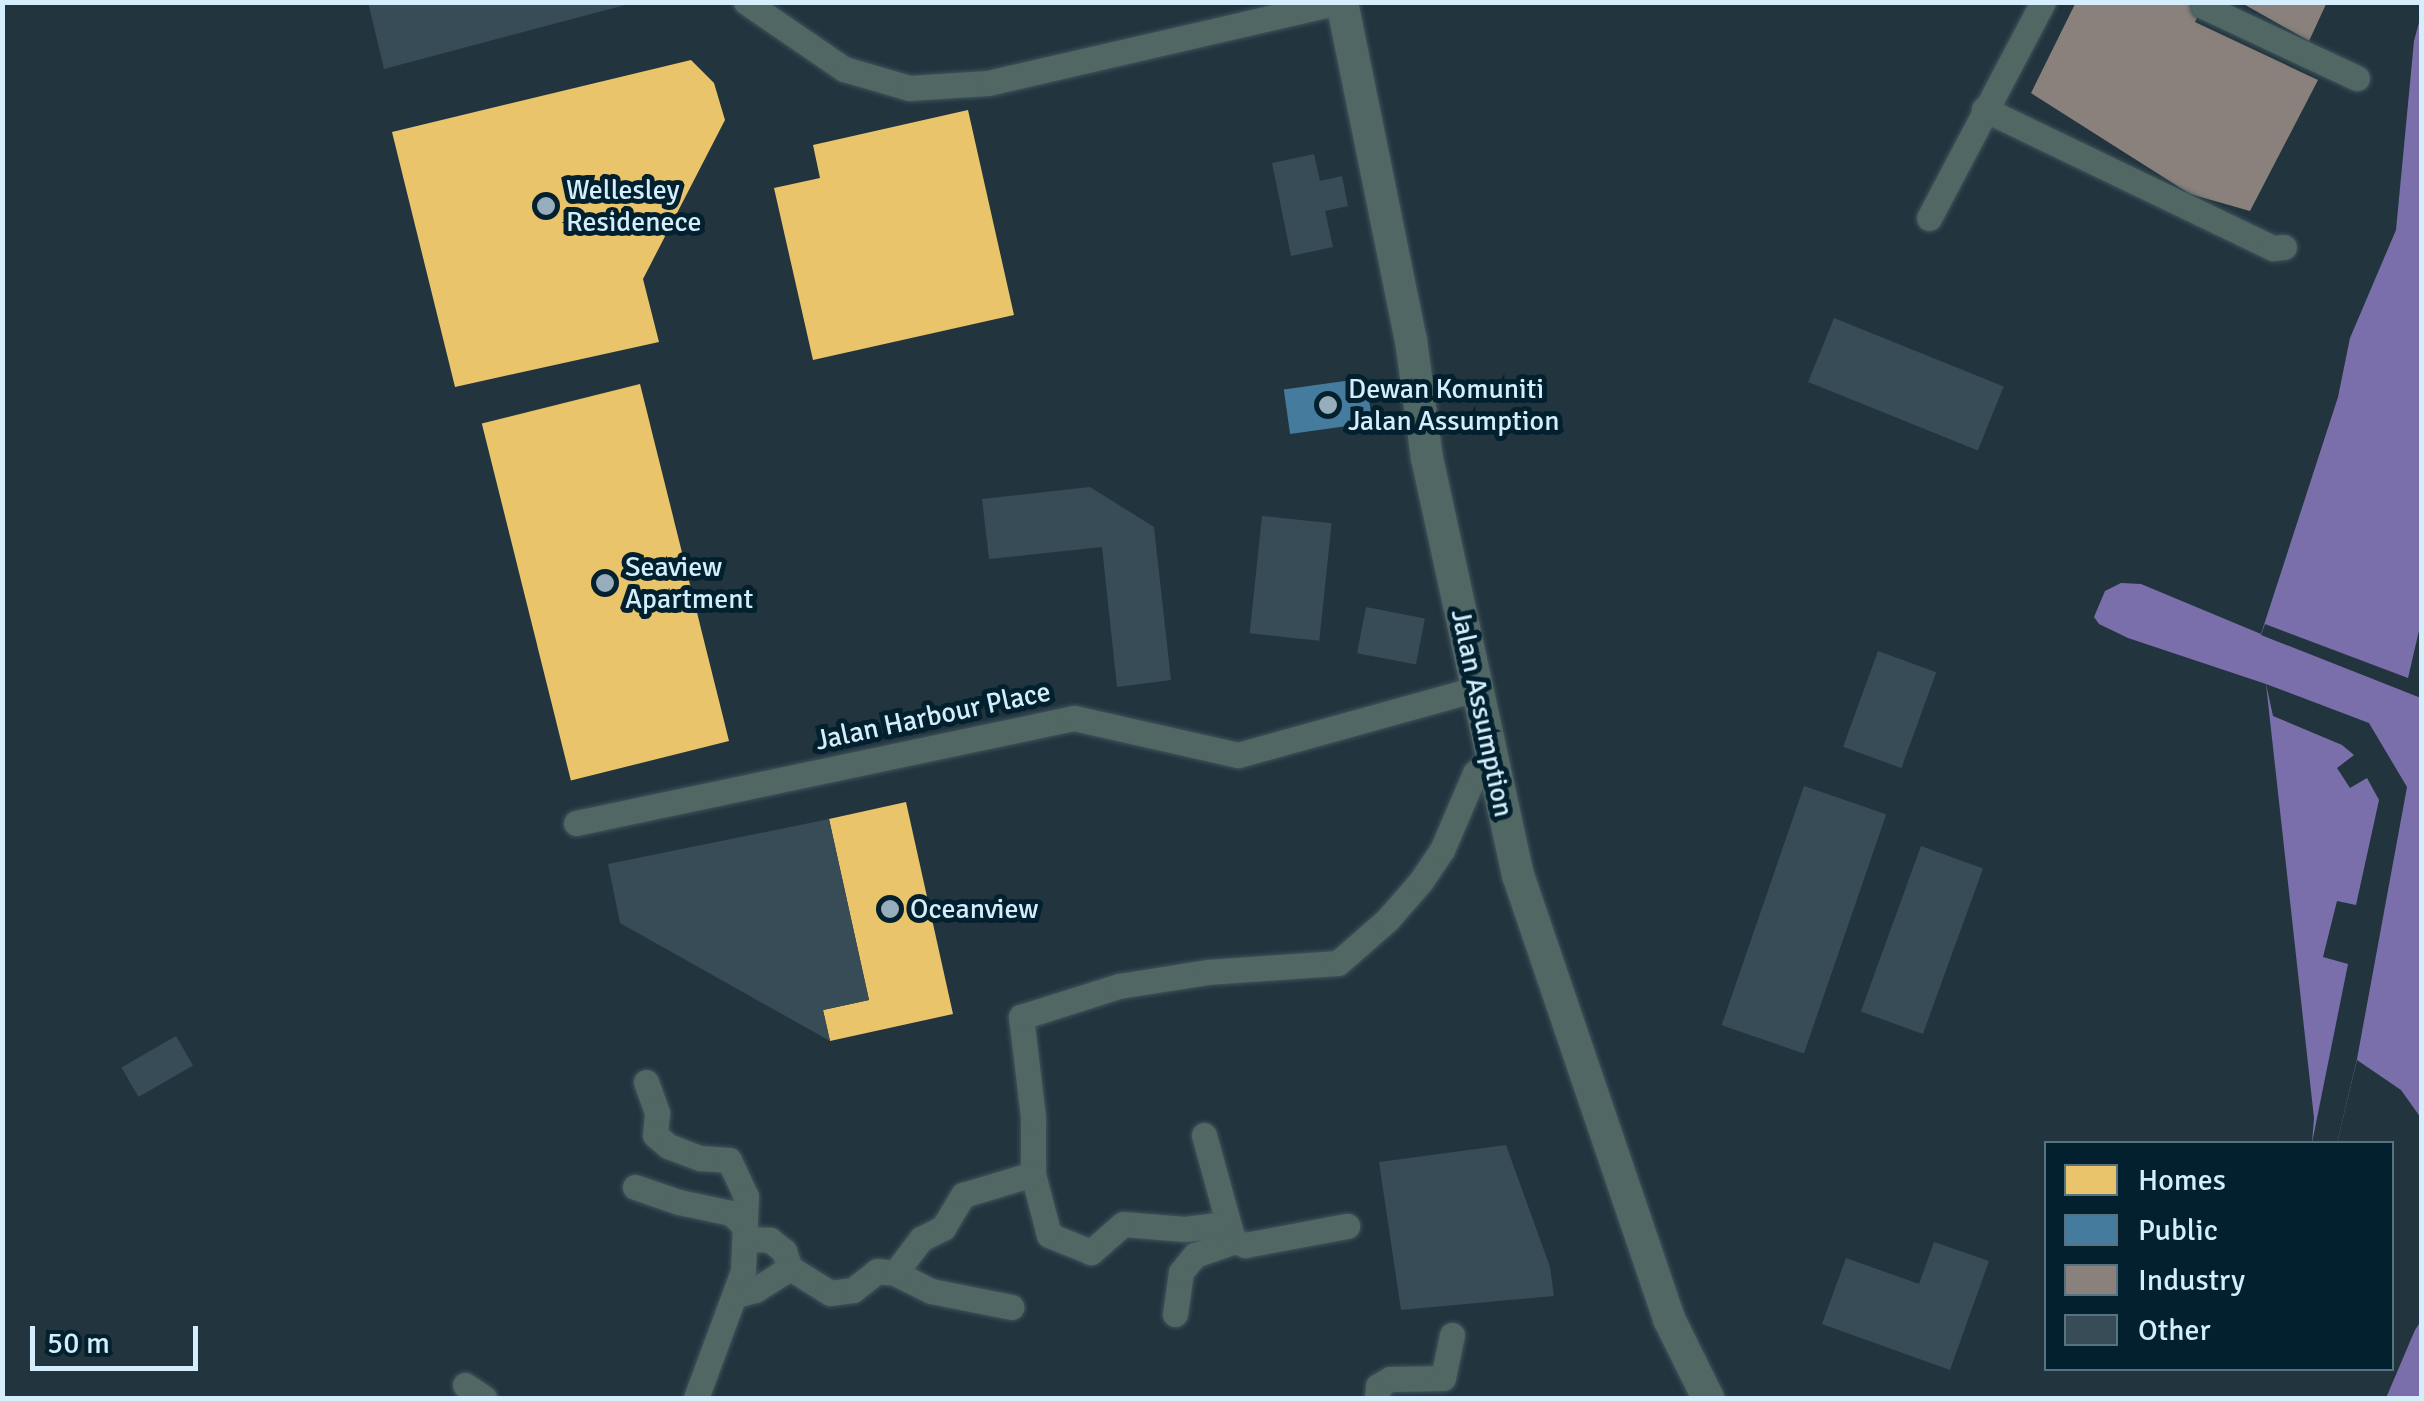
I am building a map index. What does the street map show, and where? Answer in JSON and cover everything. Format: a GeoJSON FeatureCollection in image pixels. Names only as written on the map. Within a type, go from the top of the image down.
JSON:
{"type":"FeatureCollection","features":[{"type":"Feature","properties":{"kind":"street"},"geometry":{"type":"LineString","coordinates":[[746,2],[844,70],[909,88],[988,83],[1340,2]]}},
{"type":"Feature","properties":{"kind":"street","name":"Jalan Assumption"},"geometry":{"type":"LineString","coordinates":[[1340,2],[1402,292],[1427,458],[1518,875],[1604,1139],[1669,1319],[1708,1398]]}},
{"type":"Feature","properties":{"kind":"street"},"geometry":{"type":"LineString","coordinates":[[1929,218],[2042,2]]}},
{"type":"Feature","properties":{"kind":"street"},"geometry":{"type":"LineString","coordinates":[[2203,6],[2357,78]]}},
{"type":"Feature","properties":{"kind":"street"},"geometry":{"type":"LineString","coordinates":[[1984,109],[2272,248],[2284,247]]}},
{"type":"Feature","properties":{"kind":"street","name":"Jalan Harbour Place"},"geometry":{"type":"LineString","coordinates":[[576,824],[1002,729],[1074,718],[1238,755],[1476,689]]}},
{"type":"Feature","properties":{"kind":"street"},"geometry":{"type":"LineString","coordinates":[[1347,1226],[1246,1244],[1230,1232],[1123,1224],[1091,1252],[1049,1235],[1033,1174],[1033,1117],[1022,1017],[1119,986],[1207,972],[1338,963],[1388,918],[1421,881],[1442,850],[1475,772],[1491,759]]}},
{"type":"Feature","properties":{"kind":"street"},"geometry":{"type":"LineString","coordinates":[[646,1082],[657,1112],[655,1135],[668,1146],[700,1158],[729,1160],[739,1174],[746,1196],[746,1232],[735,1295],[696,1398]]}},
{"type":"Feature","properties":{"kind":"street"},"geometry":{"type":"LineString","coordinates":[[1204,1135],[1230,1232]]}},
{"type":"Feature","properties":{"kind":"street"},"geometry":{"type":"LineString","coordinates":[[895,1273],[921,1239],[943,1228],[963,1194],[1033,1174]]}},
{"type":"Feature","properties":{"kind":"street"},"geometry":{"type":"LineString","coordinates":[[635,1186],[679,1202],[731,1213],[746,1232],[770,1240],[784,1251],[790,1268],[830,1294],[854,1290],[877,1271],[895,1273],[932,1291],[1011,1307]]}},
{"type":"Feature","properties":{"kind":"street"},"geometry":{"type":"LineString","coordinates":[[1174,1314],[1186,1262],[1230,1232]]}},
{"type":"Feature","properties":{"kind":"street"},"geometry":{"type":"LineString","coordinates":[[735,1295],[755,1290],[790,1268]]}},
{"type":"Feature","properties":{"kind":"street"},"geometry":{"type":"LineString","coordinates":[[1377,1398],[1378,1386],[1390,1379],[1443,1378],[1452,1336]]}},
{"type":"Feature","properties":{"kind":"shaded area"},"geometry":{"type":"Polygon","coordinates":[[[2421,15],[2421,1118],[2401,1090],[2357,1060],[2337,1141],[2312,1141],[2314,1118],[2266,684],[2128,638],[2099,624],[2094,617],[2105,591],[2121,583],[2141,584],[2261,634],[2338,397],[2350,338],[2396,230],[2414,41],[2421,15]]]}},
{"type":"Feature","properties":{"kind":"shaded area"},"geometry":{"type":"Polygon","coordinates":[[[2421,1321],[2421,1398],[2386,1398],[2415,1330],[2421,1321]]]}},
{"type":"Feature","properties":{"kind":"pier"},"geometry":{"type":"Polygon","coordinates":[[[2421,622],[2421,698],[2261,635],[2265,624],[2408,678],[2421,622]]]}},
{"type":"Feature","properties":{"kind":"pier"},"geometry":{"type":"Polygon","coordinates":[[[2266,684],[2369,723],[2407,787],[2357,1059],[2337,1141],[2312,1141],[2348,964],[2323,957],[2337,901],[2356,905],[2379,800],[2367,778],[2350,788],[2337,768],[2354,755],[2342,745],[2273,716],[2266,684]]]}},
{"type":"Feature","properties":{"kind":"building: Homes","name":"Wellesley Residenece"},"geometry":{"type":"Polygon","coordinates":[[[691,60],[714,83],[725,120],[643,279],[659,342],[455,387],[392,132],[691,60]]]}},
{"type":"Feature","properties":{"kind":"building: Homes"},"geometry":{"type":"Polygon","coordinates":[[[968,110],[1014,315],[813,360],[774,188],[820,178],[813,145],[968,110]]]}},
{"type":"Feature","properties":{"kind":"building: Homes","name":"Seaview Apartment"},"geometry":{"type":"Polygon","coordinates":[[[640,384],[729,741],[571,781],[482,423],[640,384]]]}},
{"type":"Feature","properties":{"kind":"building: Homes","name":"Oceanview"},"geometry":{"type":"Polygon","coordinates":[[[906,802],[953,1014],[830,1041],[823,1010],[869,1000],[829,819],[906,802]]]}},
{"type":"Feature","properties":{"kind":"building: Public","name":"Dewan Komuniti Jalan Assumption"},"geometry":{"type":"Polygon","coordinates":[[[1366,378],[1372,423],[1290,434],[1284,390],[1366,378]]]}},
{"type":"Feature","properties":{"kind":"building: Industry"},"geometry":{"type":"Polygon","coordinates":[[[2076,2],[2204,2],[2195,22],[2318,80],[2250,211],[2190,194],[2031,93],[2076,2]]]}},
{"type":"Feature","properties":{"kind":"building: Industry"},"geometry":{"type":"Polygon","coordinates":[[[2240,2],[2327,2],[2309,41],[2240,2]]]}},
{"type":"Feature","properties":{"kind":"building: Other"},"geometry":{"type":"Polygon","coordinates":[[[368,2],[629,2],[629,4],[384,69],[368,2]]]}},
{"type":"Feature","properties":{"kind":"building: Other"},"geometry":{"type":"Polygon","coordinates":[[[1314,154],[1320,181],[1342,176],[1348,206],[1325,211],[1333,247],[1291,256],[1272,163],[1314,154]]]}},
{"type":"Feature","properties":{"kind":"building: Other"},"geometry":{"type":"Polygon","coordinates":[[[1834,318],[2004,387],[1978,451],[1808,382],[1834,318]]]}},
{"type":"Feature","properties":{"kind":"building: Other"},"geometry":{"type":"Polygon","coordinates":[[[1090,487],[1154,527],[1171,680],[1117,687],[1102,547],[989,559],[982,499],[1090,487]]]}},
{"type":"Feature","properties":{"kind":"building: Other"},"geometry":{"type":"Polygon","coordinates":[[[1262,516],[1332,523],[1319,641],[1250,633],[1262,516]]]}},
{"type":"Feature","properties":{"kind":"building: Other"},"geometry":{"type":"Polygon","coordinates":[[[1366,607],[1425,618],[1416,665],[1357,653],[1366,607]]]}},
{"type":"Feature","properties":{"kind":"building: Other"},"geometry":{"type":"Polygon","coordinates":[[[1878,651],[1936,672],[1901,768],[1843,747],[1878,651]]]}},
{"type":"Feature","properties":{"kind":"building: Other"},"geometry":{"type":"Polygon","coordinates":[[[1804,786],[1886,814],[1804,1054],[1722,1025],[1804,786]]]}},
{"type":"Feature","properties":{"kind":"building: Other"},"geometry":{"type":"Polygon","coordinates":[[[829,819],[869,1000],[823,1010],[830,1041],[620,923],[608,864],[829,819]]]}},
{"type":"Feature","properties":{"kind":"building: Other"},"geometry":{"type":"Polygon","coordinates":[[[1921,846],[1983,869],[1923,1034],[1861,1011],[1921,846]]]}},
{"type":"Feature","properties":{"kind":"building: Other"},"geometry":{"type":"Polygon","coordinates":[[[176,1036],[193,1065],[138,1097],[121,1068],[176,1036]]]}},
{"type":"Feature","properties":{"kind":"building: Other"},"geometry":{"type":"Polygon","coordinates":[[[1506,1145],[1550,1267],[1554,1296],[1401,1310],[1379,1162],[1506,1145]]]}},
{"type":"Feature","properties":{"kind":"building: Other"},"geometry":{"type":"Polygon","coordinates":[[[1934,1242],[1989,1261],[1950,1370],[1822,1324],[1846,1258],[1919,1284],[1934,1242]]]}},
{"type":"Feature","properties":{"kind":"place","name":"Wellesley Residenece"},"geometry":{"type":"Point","coordinates":[546,206]}},
{"type":"Feature","properties":{"kind":"place","name":"Dewan Komuniti Jalan Assumption"},"geometry":{"type":"Point","coordinates":[1328,405]}},
{"type":"Feature","properties":{"kind":"place","name":"Seaview Apartment"},"geometry":{"type":"Point","coordinates":[605,583]}},
{"type":"Feature","properties":{"kind":"place","name":"Oceanview"},"geometry":{"type":"Point","coordinates":[890,909]}}]}
